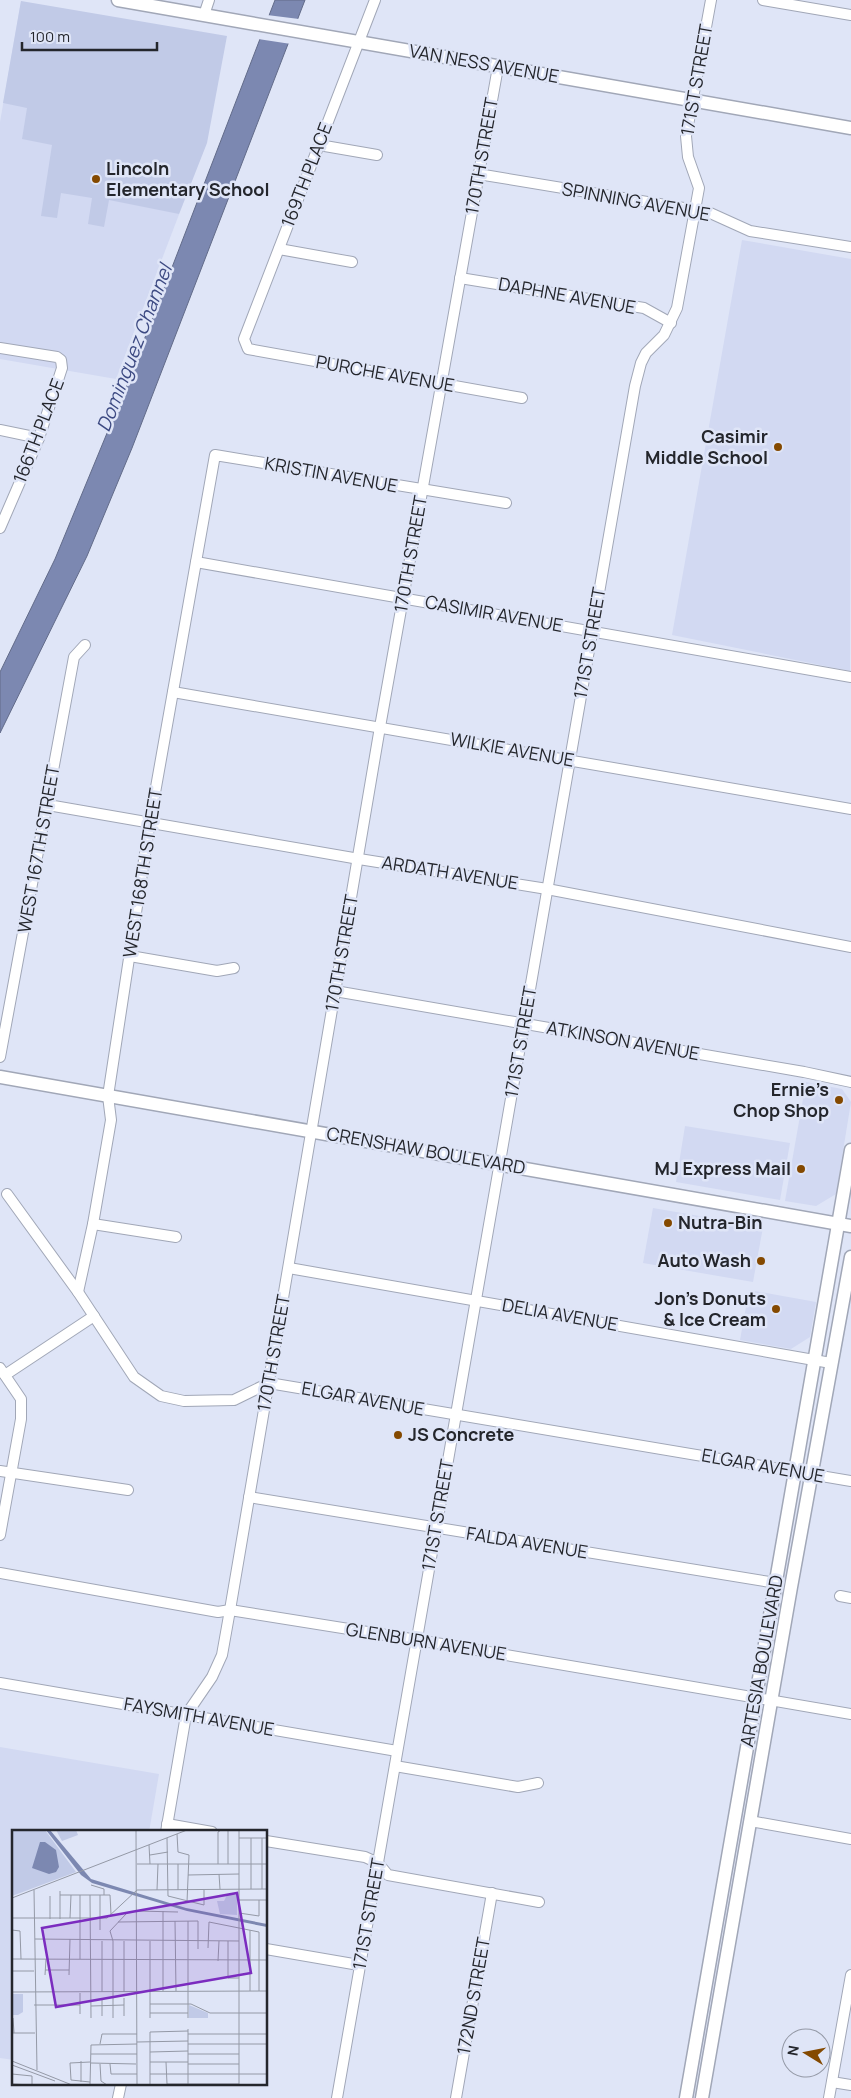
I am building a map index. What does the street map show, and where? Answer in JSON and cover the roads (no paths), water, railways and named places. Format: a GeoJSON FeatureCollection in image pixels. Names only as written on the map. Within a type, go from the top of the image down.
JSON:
{"type":"FeatureCollection","features":[{"type":"Feature","properties":{"kind":"main road","name":"VAN NESS AVENUE"},"geometry":{"type":"LineString","coordinates":[[118,0],[851,128]]}},
{"type":"Feature","properties":{"kind":"main road","name":"CRENSHAW BOULEVARD"},"geometry":{"type":"LineString","coordinates":[[0,1077],[845,1225]]}},
{"type":"Feature","properties":{"kind":"main road","name":"ARTESIA BOULEVARD"},"geometry":{"type":"LineString","coordinates":[[686,2098],[814,1360],[845,1225],[851,1150]]}},
{"type":"Feature","properties":{"kind":"main road","name":"ARTESIA BOULEVARD"},"geometry":{"type":"LineString","coordinates":[[702,2098],[851,1257]]}},
{"type":"Feature","properties":{"kind":"street"},"geometry":{"type":"LineString","coordinates":[[204,15],[209,0]]}},
{"type":"Feature","properties":{"kind":"street","name":"169TH PLACE"},"geometry":{"type":"LineString","coordinates":[[248,349],[244,339],[375,0]]}},
{"type":"Feature","properties":{"kind":"street","name":"171ST STREET"},"geometry":{"type":"LineString","coordinates":[[337,2098],[637,375],[646,353],[664,334],[677,308],[695,210],[698,183],[686,147],[692,100],[710,0]]}},
{"type":"Feature","properties":{"kind":"street"},"geometry":{"type":"LineString","coordinates":[[764,0],[851,16]]}},
{"type":"Feature","properties":{"kind":"street","name":"170TH STREET"},"geometry":{"type":"LineString","coordinates":[[166,1828],[186,1715],[212,1677],[222,1655],[380,727],[498,67]]}},
{"type":"Feature","properties":{"kind":"street"},"geometry":{"type":"LineString","coordinates":[[319,145],[377,155]]}},
{"type":"Feature","properties":{"kind":"street","name":"SPINNING AVENUE"},"geometry":{"type":"LineString","coordinates":[[478,174],[708,212],[750,231],[851,247]]}},
{"type":"Feature","properties":{"kind":"street"},"geometry":{"type":"LineString","coordinates":[[279,249],[352,262]]}},
{"type":"Feature","properties":{"kind":"street","name":"DAPHNE AVENUE"},"geometry":{"type":"LineString","coordinates":[[460,278],[644,308],[671,323]]}},
{"type":"Feature","properties":{"kind":"street","name":"166TH PLACE"},"geometry":{"type":"LineString","coordinates":[[0,348],[57,357],[61,360],[62,368],[39,438],[0,528]]}},
{"type":"Feature","properties":{"kind":"street","name":"PURCHE AVENUE"},"geometry":{"type":"LineString","coordinates":[[248,349],[522,398]]}},
{"type":"Feature","properties":{"kind":"street"},"geometry":{"type":"LineString","coordinates":[[0,430],[39,438]]}},
{"type":"Feature","properties":{"kind":"street","name":"KRISTIN AVENUE"},"geometry":{"type":"LineString","coordinates":[[215,455],[506,503]]}},
{"type":"Feature","properties":{"kind":"street","name":"WEST 168TH STREET"},"geometry":{"type":"LineString","coordinates":[[78,1292],[93,1224],[110,1120],[108,1096],[150,821],[215,455]]}},
{"type":"Feature","properties":{"kind":"street","name":"CASIMIR AVENUE"},"geometry":{"type":"LineString","coordinates":[[196,562],[851,677]]}},
{"type":"Feature","properties":{"kind":"street","name":"WEST 167TH STREET"},"geometry":{"type":"LineString","coordinates":[[0,1057],[74,657],[85,645]]}},
{"type":"Feature","properties":{"kind":"street","name":"WILKIE AVENUE"},"geometry":{"type":"LineString","coordinates":[[173,692],[851,809]]}},
{"type":"Feature","properties":{"kind":"street","name":"ARDATH AVENUE"},"geometry":{"type":"LineString","coordinates":[[48,805],[150,821],[359,859],[548,889],[851,947]]}},
{"type":"Feature","properties":{"kind":"street"},"geometry":{"type":"LineString","coordinates":[[130,956],[216,971],[234,968]]}},
{"type":"Feature","properties":{"kind":"street","name":"ATKINSON AVENUE"},"geometry":{"type":"LineString","coordinates":[[335,991],[851,1082]]}},
{"type":"Feature","properties":{"kind":"street"},"geometry":{"type":"LineString","coordinates":[[7,1194],[78,1292],[134,1377],[161,1396],[184,1401],[234,1400],[269,1383]]}},
{"type":"Feature","properties":{"kind":"street"},"geometry":{"type":"LineString","coordinates":[[93,1224],[176,1237]]}},
{"type":"Feature","properties":{"kind":"street","name":"DELIA AVENUE"},"geometry":{"type":"LineString","coordinates":[[289,1268],[831,1363]]}},
{"type":"Feature","properties":{"kind":"street"},"geometry":{"type":"LineString","coordinates":[[0,1535],[20,1419],[21,1399],[2,1372],[94,1316]]}},
{"type":"Feature","properties":{"kind":"street","name":"ELGAR AVENUE"},"geometry":{"type":"LineString","coordinates":[[269,1383],[851,1481]]}},
{"type":"Feature","properties":{"kind":"street"},"geometry":{"type":"LineString","coordinates":[[0,1471],[128,1490]]}},
{"type":"Feature","properties":{"kind":"street","name":"FALDA AVENUE"},"geometry":{"type":"LineString","coordinates":[[249,1497],[776,1583]]}},
{"type":"Feature","properties":{"kind":"street","name":"GLENBURN AVENUE"},"geometry":{"type":"LineString","coordinates":[[0,1573],[218,1612],[230,1610],[851,1714]]}},
{"type":"Feature","properties":{"kind":"street"},"geometry":{"type":"LineString","coordinates":[[840,1596],[851,1598]]}},
{"type":"Feature","properties":{"kind":"street","name":"FAYSMITH AVENUE"},"geometry":{"type":"LineString","coordinates":[[0,1683],[397,1751]]}},
{"type":"Feature","properties":{"kind":"street"},"geometry":{"type":"LineString","coordinates":[[394,1766],[518,1788],[538,1783]]}},
{"type":"Feature","properties":{"kind":"street"},"geometry":{"type":"LineString","coordinates":[[750,1821],[851,1838]]}},
{"type":"Feature","properties":{"kind":"street"},"geometry":{"type":"LineString","coordinates":[[166,1828],[189,1830]]}},
{"type":"Feature","properties":{"kind":"street"},"geometry":{"type":"LineString","coordinates":[[268,1841],[365,1858],[378,1863],[388,1875],[540,1902]]}},
{"type":"Feature","properties":{"kind":"street","name":"172ND STREET"},"geometry":{"type":"LineString","coordinates":[[456,2098],[492,1893]]}},
{"type":"Feature","properties":{"kind":"street"},"geometry":{"type":"LineString","coordinates":[[268,1949],[359,1965]]}},
{"type":"Feature","properties":{"kind":"street"},"geometry":{"type":"LineString","coordinates":[[829,2098],[851,1975]]}},
{"type":"Feature","properties":{"kind":"street"},"geometry":{"type":"LineString","coordinates":[[832,2082],[851,2085]]}},
{"type":"Feature","properties":{"kind":"place","name":"Lincoln Elementary School"},"geometry":{"type":"Point","coordinates":[96,179]}},
{"type":"Feature","properties":{"kind":"place","name":"Casimir Middle School"},"geometry":{"type":"Point","coordinates":[778,447]}},
{"type":"Feature","properties":{"kind":"place","name":"Ernie’s Chop Shop"},"geometry":{"type":"Point","coordinates":[839,1100]}},
{"type":"Feature","properties":{"kind":"place","name":"MJ Express Mail"},"geometry":{"type":"Point","coordinates":[801,1169]}},
{"type":"Feature","properties":{"kind":"place","name":"Nutra-Bin"},"geometry":{"type":"Point","coordinates":[668,1223]}},
{"type":"Feature","properties":{"kind":"place","name":"Auto Wash"},"geometry":{"type":"Point","coordinates":[761,1261]}},
{"type":"Feature","properties":{"kind":"place","name":"Jon's Donuts & Ice Cream"},"geometry":{"type":"Point","coordinates":[776,1309]}},
{"type":"Feature","properties":{"kind":"place","name":"JS Concrete"},"geometry":{"type":"Point","coordinates":[398,1435]}},
{"type":"Feature","properties":{"kind":"water label","name":"Dominguez Channel"},"geometry":{"type":"Point","coordinates":[134,348]}}]}
